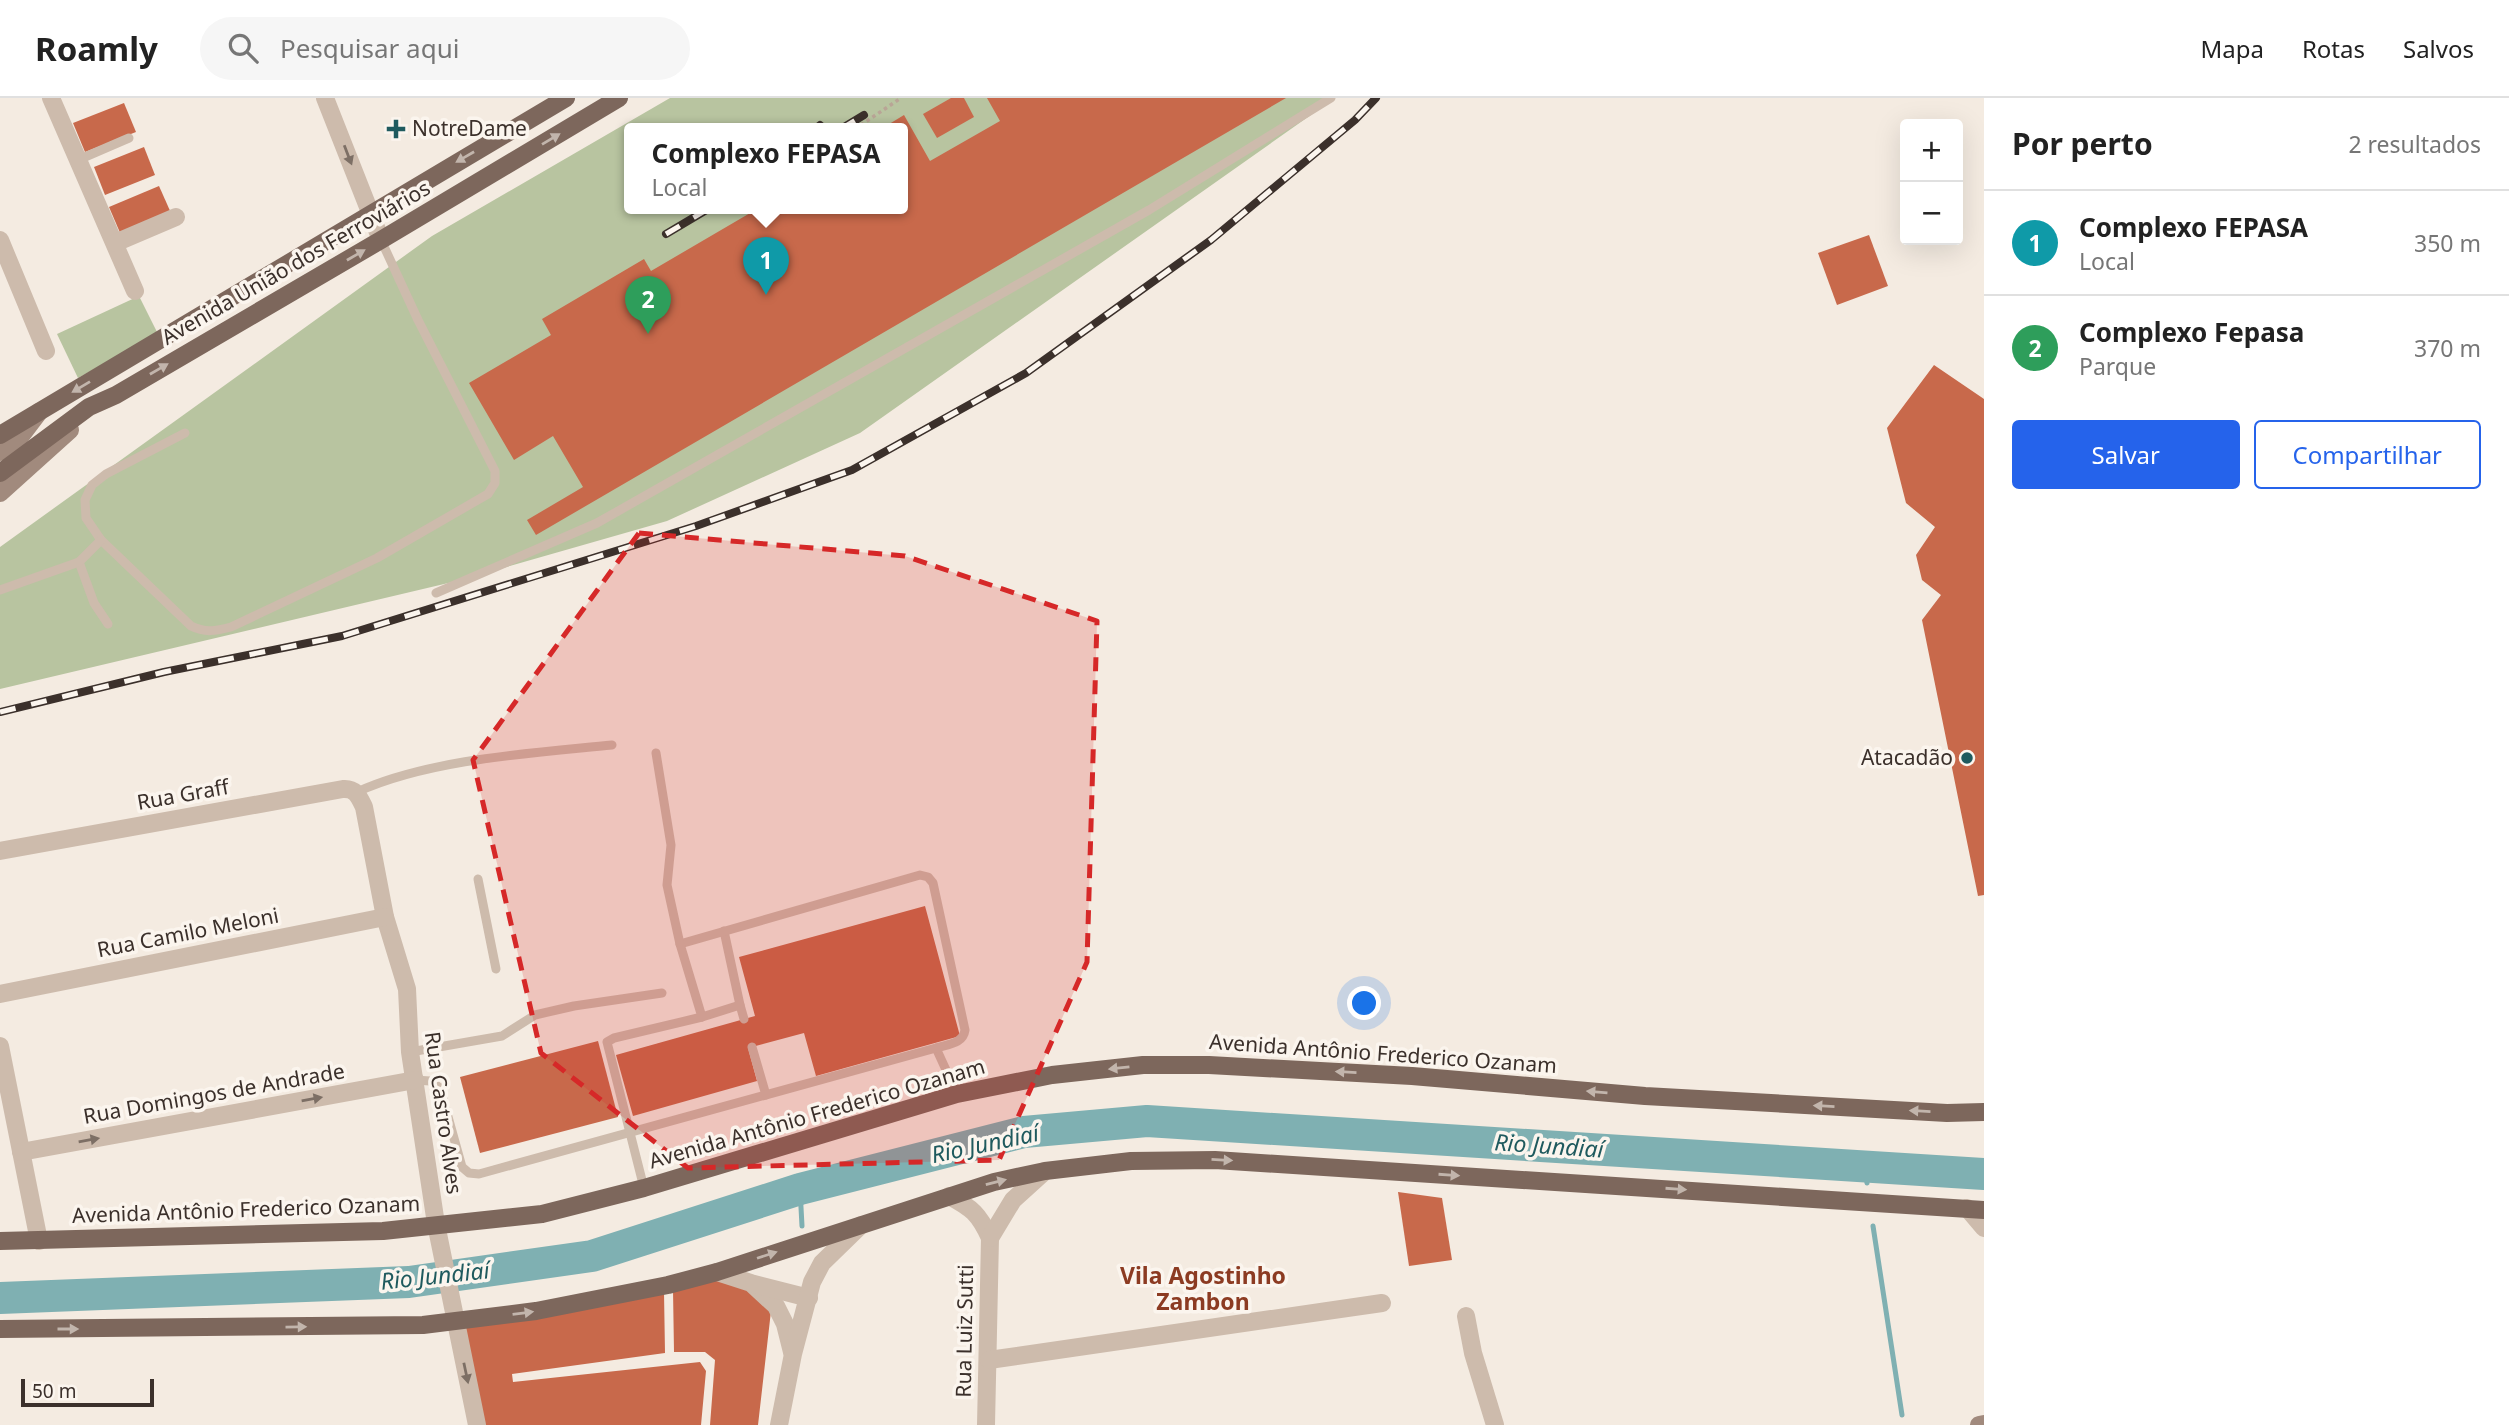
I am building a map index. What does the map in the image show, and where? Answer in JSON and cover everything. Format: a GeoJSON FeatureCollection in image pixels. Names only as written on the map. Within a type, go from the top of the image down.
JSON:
{"type":"FeatureCollection","features":[{"type":"Feature","properties":{"kind":"main road","name":"Avenida União dos Ferroviários"},"geometry":{"type":"LineString","coordinates":[[0,435],[566,98]]}},
{"type":"Feature","properties":{"kind":"main road","name":"Avenida União dos Ferroviários"},"geometry":{"type":"LineString","coordinates":[[0,473],[89,407],[116,395],[619,98]]}},
{"type":"Feature","properties":{"kind":"main road"},"geometry":{"type":"LineString","coordinates":[[0,493],[64,434],[116,395]]}},
{"type":"Feature","properties":{"kind":"main road"},"geometry":{"type":"LineString","coordinates":[[0,452],[17,440],[38,412]]}},
{"type":"Feature","properties":{"kind":"main road","name":"Avenida Antônio Frederico Ozanam"},"geometry":{"type":"LineString","coordinates":[[0,1241],[383,1231],[438,1233],[542,1214],[644,1188],[957,1094],[1052,1075],[1143,1065],[1412,1076],[1645,1096],[1947,1113],[1984,1112]]}},
{"type":"Feature","properties":{"kind":"main road"},"geometry":{"type":"LineString","coordinates":[[0,1329],[423,1325],[454,1312],[536,1311],[668,1285],[717,1272],[994,1182],[1045,1171],[1131,1161],[1215,1160],[1975,1209]]}},
{"type":"Feature","properties":{"kind":"street"},"geometry":{"type":"LineString","coordinates":[[51,98],[135,291]]}},
{"type":"Feature","properties":{"kind":"street"},"geometry":{"type":"LineString","coordinates":[[326,98],[381,240]]}},
{"type":"Feature","properties":{"kind":"street"},"geometry":{"type":"LineString","coordinates":[[116,243],[176,217]]}},
{"type":"Feature","properties":{"kind":"street"},"geometry":{"type":"LineString","coordinates":[[0,240],[46,351]]}},
{"type":"Feature","properties":{"kind":"street","name":"Rua Graff"},"geometry":{"type":"LineString","coordinates":[[0,851],[343,789],[350,789],[361,800]]}},
{"type":"Feature","properties":{"kind":"street","name":"Rua Castro Alves"},"geometry":{"type":"LineString","coordinates":[[361,800],[385,917],[407,989],[410,1052],[438,1233],[477,1425]]}},
{"type":"Feature","properties":{"kind":"street","name":"Rua Camilo Meloni"},"geometry":{"type":"LineString","coordinates":[[0,994],[385,917]]}},
{"type":"Feature","properties":{"kind":"street"},"geometry":{"type":"LineString","coordinates":[[0,1046],[39,1241]]}},
{"type":"Feature","properties":{"kind":"street","name":"Rua Domingos de Andrade"},"geometry":{"type":"LineString","coordinates":[[21,1152],[415,1080]]}},
{"type":"Feature","properties":{"kind":"street","name":"Rua Luiz Sutti"},"geometry":{"type":"LineString","coordinates":[[990,1238],[1013,1200],[1045,1171]]}},
{"type":"Feature","properties":{"kind":"street","name":"Rua Luiz Sutti"},"geometry":{"type":"LineString","coordinates":[[949,1196],[970,1206],[982,1219],[990,1238],[986,1425]]}},
{"type":"Feature","properties":{"kind":"street"},"geometry":{"type":"LineString","coordinates":[[1975,1209],[1984,1228]]}},
{"type":"Feature","properties":{"kind":"street"},"geometry":{"type":"LineString","coordinates":[[779,1425],[793,1354],[812,1282],[822,1263],[861,1225]]}},
{"type":"Feature","properties":{"kind":"street"},"geometry":{"type":"LineString","coordinates":[[717,1272],[809,1298]]}},
{"type":"Feature","properties":{"kind":"street"},"geometry":{"type":"LineString","coordinates":[[751,1283],[776,1306],[786,1324],[793,1354]]}},
{"type":"Feature","properties":{"kind":"street"},"geometry":{"type":"LineString","coordinates":[[989,1360],[1382,1303]]}},
{"type":"Feature","properties":{"kind":"street"},"geometry":{"type":"LineString","coordinates":[[1466,1316],[1473,1353],[1495,1425]]}},
{"type":"Feature","properties":{"kind":"lane"},"geometry":{"type":"LineString","coordinates":[[436,593],[597,523],[1149,211],[1331,98]]}},
{"type":"Feature","properties":{"kind":"lane"},"geometry":{"type":"LineString","coordinates":[[78,160],[129,138]]}},
{"type":"Feature","properties":{"kind":"lane"},"geometry":{"type":"LineString","coordinates":[[185,433],[106,474],[92,485],[85,500],[86,518],[101,540],[191,626],[201,631],[231,627],[377,558],[488,494],[495,483],[495,471],[418,320],[381,240]]}},
{"type":"Feature","properties":{"kind":"lane"},"geometry":{"type":"LineString","coordinates":[[0,590],[79,562],[101,540]]}},
{"type":"Feature","properties":{"kind":"lane"},"geometry":{"type":"LineString","coordinates":[[79,562],[94,603],[108,624]]}},
{"type":"Feature","properties":{"kind":"lane"},"geometry":{"type":"LineString","coordinates":[[361,800],[399,775],[525,753],[612,745]]}},
{"type":"Feature","properties":{"kind":"lane"},"geometry":{"type":"LineString","coordinates":[[656,753],[671,845],[667,885],[680,944],[702,1017]]}},
{"type":"Feature","properties":{"kind":"lane"},"geometry":{"type":"LineString","coordinates":[[415,1080],[430,1080],[440,1088],[461,1167],[468,1173],[479,1174],[936,1048],[964,1037],[965,1030],[933,883],[928,877],[920,875],[680,944]]}},
{"type":"Feature","properties":{"kind":"lane"},"geometry":{"type":"LineString","coordinates":[[478,879],[496,969]]}},
{"type":"Feature","properties":{"kind":"lane"},"geometry":{"type":"LineString","coordinates":[[724,931],[744,1019]]}},
{"type":"Feature","properties":{"kind":"lane"},"geometry":{"type":"LineString","coordinates":[[410,1052],[502,1036],[535,1015],[574,1006],[662,993]]}},
{"type":"Feature","properties":{"kind":"lane"},"geometry":{"type":"LineString","coordinates":[[644,1188],[607,1042],[740,1005]]}},
{"type":"Feature","properties":{"kind":"lane"},"geometry":{"type":"LineString","coordinates":[[752,1047],[766,1095]]}},
{"type":"Feature","properties":{"kind":"lane"},"geometry":{"type":"LineString","coordinates":[[936,1048],[957,1094]]}},
{"type":"Feature","properties":{"kind":"path"},"geometry":{"type":"LineString","coordinates":[[864,123],[901,98]]}},
{"type":"Feature","properties":{"kind":"highlighted area"},"geometry":{"type":"Polygon","coordinates":[[[639,533],[905,556],[1097,621],[1087,962],[999,1160],[688,1168],[541,1053],[473,760],[639,533]]]}},
{"type":"Feature","properties":{"kind":"green space"},"geometry":{"type":"Polygon","coordinates":[[[670,98],[1335,98],[860,433],[667,521],[461,580],[0,689],[0,547],[432,236],[624,125],[624,214],[908,214],[908,123],[627,123],[670,98]]]}},
{"type":"Feature","properties":{"kind":"green space"},"geometry":{"type":"Polygon","coordinates":[[[139,296],[158,334],[78,378],[57,334],[139,296]]]}},
{"type":"Feature","properties":{"kind":"building"},"geometry":{"type":"Polygon","coordinates":[[[951,98],[964,98],[974,117],[937,138],[923,114],[951,98]]]}},
{"type":"Feature","properties":{"kind":"building"},"geometry":{"type":"Polygon","coordinates":[[[987,98],[1286,98],[536,535],[527,520],[583,487],[553,436],[514,460],[469,383],[551,335],[542,319],[644,259],[651,271],[748,214],[908,214],[908,123],[891,123],[904,115],[930,161],[1000,121],[987,98]]]}},
{"type":"Feature","properties":{"kind":"building"},"geometry":{"type":"Polygon","coordinates":[[[124,103],[136,132],[85,152],[73,123],[124,103]]]}},
{"type":"Feature","properties":{"kind":"building"},"geometry":{"type":"Polygon","coordinates":[[[144,147],[155,175],[105,195],[94,167],[144,147]]]}},
{"type":"Feature","properties":{"kind":"building"},"geometry":{"type":"Polygon","coordinates":[[[159,186],[171,213],[121,235],[109,207],[159,186]]]}},
{"type":"Feature","properties":{"kind":"building"},"geometry":{"type":"Polygon","coordinates":[[[1869,235],[1888,286],[1837,305],[1818,253],[1869,235]]]}},
{"type":"Feature","properties":{"kind":"building","name":"Atacadão"},"geometry":{"type":"Polygon","coordinates":[[[1934,365],[1984,399],[1984,895],[1978,896],[1922,620],[1941,595],[1922,580],[1916,555],[1935,527],[1906,503],[1887,428],[1934,365]]]}},
{"type":"Feature","properties":{"kind":"building"},"geometry":{"type":"Polygon","coordinates":[[[925,906],[960,1036],[816,1076],[804,1033],[748,1048],[757,1081],[633,1116],[616,1055],[755,1016],[739,957],[925,906]]]}},
{"type":"Feature","properties":{"kind":"building"},"geometry":{"type":"Polygon","coordinates":[[[598,1041],[618,1117],[480,1153],[460,1077],[598,1041]]]}},
{"type":"Feature","properties":{"kind":"building"},"geometry":{"type":"Polygon","coordinates":[[[1398,1192],[1442,1198],[1452,1260],[1409,1266],[1398,1192]]]}},
{"type":"Feature","properties":{"kind":"building"},"geometry":{"type":"Polygon","coordinates":[[[716,1277],[746,1287],[771,1311],[758,1425],[710,1425],[715,1360],[705,1352],[674,1352],[673,1290],[716,1277]]]}},
{"type":"Feature","properties":{"kind":"building"},"geometry":{"type":"Polygon","coordinates":[[[664,1292],[665,1353],[512,1374],[513,1382],[700,1362],[706,1371],[701,1425],[483,1425],[463,1325],[664,1292]]]}},
{"type":"Feature","properties":{"kind":"waterway","name":"Rio Jundiaí"},"geometry":{"type":"LineString","coordinates":[[0,1298],[409,1282],[592,1256],[800,1189],[1024,1132],[1147,1121],[1984,1174]]}},
{"type":"Feature","properties":{"kind":"waterway"},"geometry":{"type":"LineString","coordinates":[[1864,1166],[1867,1183]]}},
{"type":"Feature","properties":{"kind":"waterway"},"geometry":{"type":"LineString","coordinates":[[800,1189],[802,1226]]}},
{"type":"Feature","properties":{"kind":"waterway"},"geometry":{"type":"LineString","coordinates":[[1873,1226],[1902,1415]]}},
{"type":"Feature","properties":{"kind":"railway"},"geometry":{"type":"LineString","coordinates":[[0,712],[164,672],[342,636],[696,526],[852,470],[1026,373],[1211,240],[1355,120],[1376,98]]}},
{"type":"Feature","properties":{"kind":"railway"},"geometry":{"type":"LineString","coordinates":[[851,123],[864,115]]}},
{"type":"Feature","properties":{"kind":"railway"},"geometry":{"type":"LineString","coordinates":[[666,234],[700,214]]}},
{"type":"Feature","properties":{"kind":"place","name":"NotreDame"},"geometry":{"type":"Point","coordinates":[396,129]}},
{"type":"Feature","properties":{"kind":"place","name":"Complexo FEPASA"},"geometry":{"type":"Point","coordinates":[766,295]}},
{"type":"Feature","properties":{"kind":"place","name":"Complexo Fepasa"},"geometry":{"type":"Point","coordinates":[648,334]}},
{"type":"Feature","properties":{"kind":"place","name":"Atacadão"},"geometry":{"type":"Point","coordinates":[1967,758]}},
{"type":"Feature","properties":{"kind":"district","name":"Vila Agostinho Zambon"},"geometry":{"type":"Point","coordinates":[1203,1289]}}]}
